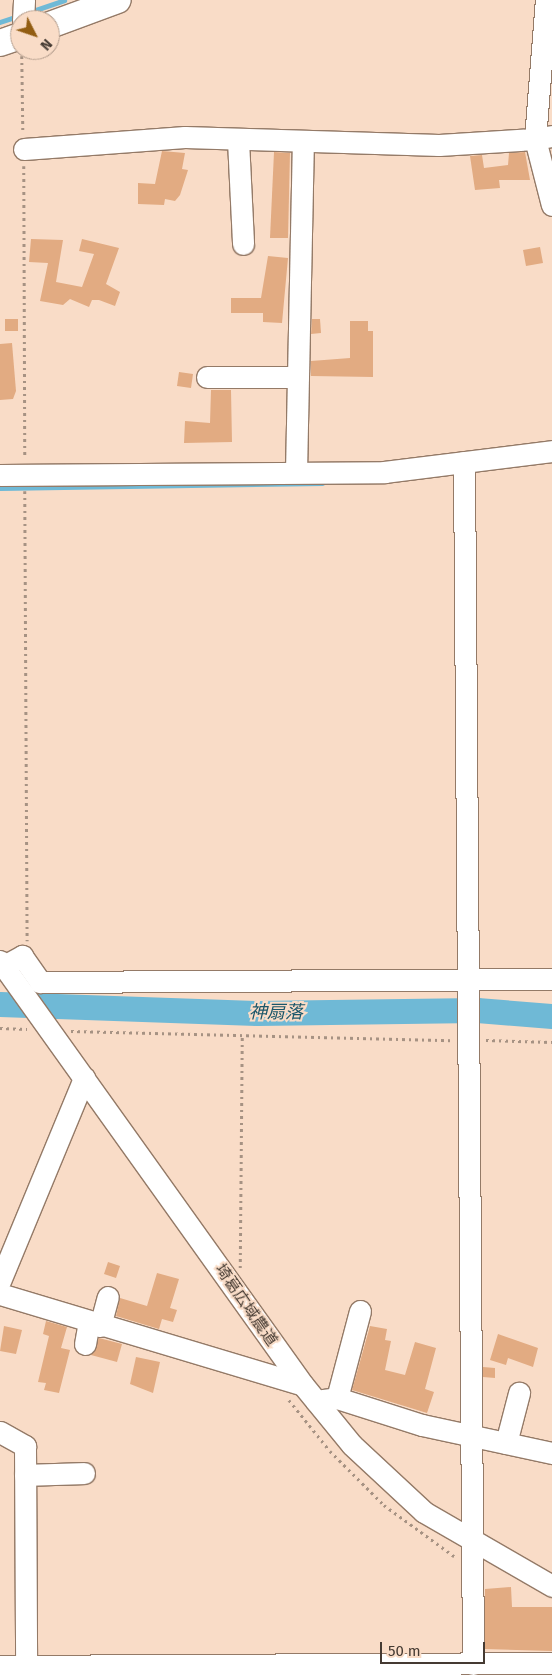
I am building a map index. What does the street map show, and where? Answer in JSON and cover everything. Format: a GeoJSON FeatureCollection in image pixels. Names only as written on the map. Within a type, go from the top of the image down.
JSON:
{"type":"FeatureCollection","features":[{"type":"Feature","properties":{"kind":"main road"},"geometry":{"type":"LineString","coordinates":[[60,21],[118,0]]}},
{"type":"Feature","properties":{"kind":"street"},"geometry":{"type":"LineString","coordinates":[[546,0],[543,138],[552,205]]}},
{"type":"Feature","properties":{"kind":"street"},"geometry":{"type":"LineString","coordinates":[[24,149],[184,137],[303,144],[439,145],[543,138]]}},
{"type":"Feature","properties":{"kind":"street"},"geometry":{"type":"LineString","coordinates":[[238,140],[243,244]]}},
{"type":"Feature","properties":{"kind":"street"},"geometry":{"type":"LineString","coordinates":[[296,472],[303,144]]}},
{"type":"Feature","properties":{"kind":"street"},"geometry":{"type":"LineString","coordinates":[[207,377],[298,377]]}},
{"type":"Feature","properties":{"kind":"street"},"geometry":{"type":"LineString","coordinates":[[0,475],[384,472],[552,451]]}},
{"type":"Feature","properties":{"kind":"street"},"geometry":{"type":"LineString","coordinates":[[464,462],[473,1664]]}},
{"type":"Feature","properties":{"kind":"street"},"geometry":{"type":"LineString","coordinates":[[9,961],[40,982],[552,980]]}},
{"type":"Feature","properties":{"kind":"street","name":"埼葛広域農道"},"geometry":{"type":"LineString","coordinates":[[9,961],[52,1033],[309,1393],[388,1483],[471,1542],[552,1586]]}},
{"type":"Feature","properties":{"kind":"street"},"geometry":{"type":"LineString","coordinates":[[0,1281],[84,1078]]}},
{"type":"Feature","properties":{"kind":"street"},"geometry":{"type":"LineString","coordinates":[[0,1294],[309,1393],[338,1398],[470,1436],[552,1452]]}},
{"type":"Feature","properties":{"kind":"street"},"geometry":{"type":"LineString","coordinates":[[85,1344],[108,1297]]}},
{"type":"Feature","properties":{"kind":"street"},"geometry":{"type":"LineString","coordinates":[[338,1398],[360,1311]]}},
{"type":"Feature","properties":{"kind":"street"},"geometry":{"type":"LineString","coordinates":[[506,1443],[518,1393]]}},
{"type":"Feature","properties":{"kind":"street"},"geometry":{"type":"LineString","coordinates":[[0,1432],[25,1446],[26,1670]]}},
{"type":"Feature","properties":{"kind":"street"},"geometry":{"type":"LineString","coordinates":[[25,1475],[84,1474]]}},
{"type":"Feature","properties":{"kind":"street"},"geometry":{"type":"LineString","coordinates":[[0,1666],[26,1670],[552,1664]]}},
{"type":"Feature","properties":{"kind":"path"},"geometry":{"type":"LineString","coordinates":[[9,961],[27,941],[22,60]]}},
{"type":"Feature","properties":{"kind":"path"},"geometry":{"type":"LineString","coordinates":[[0,1028],[52,1033],[65,1030],[552,1042]]}},
{"type":"Feature","properties":{"kind":"path"},"geometry":{"type":"LineString","coordinates":[[235,1290],[242,1260],[242,1035]]}},
{"type":"Feature","properties":{"kind":"building"},"geometry":{"type":"Polygon","coordinates":[[[162,151],[185,153],[182,169],[188,170],[180,195],[175,201],[165,199],[164,205],[138,204],[138,183],[155,184],[162,151]]]}},
{"type":"Feature","properties":{"kind":"building"},"geometry":{"type":"Polygon","coordinates":[[[274,152],[290,153],[288,238],[270,238],[274,152]]]}},
{"type":"Feature","properties":{"kind":"building"},"geometry":{"type":"Polygon","coordinates":[[[525,152],[530,180],[499,180],[500,188],[475,190],[470,156],[482,155],[484,168],[508,165],[509,153],[525,152]]]}},
{"type":"Feature","properties":{"kind":"building"},"geometry":{"type":"Polygon","coordinates":[[[31,239],[63,240],[56,282],[82,287],[94,254],[79,251],[82,239],[119,248],[106,284],[120,292],[115,306],[99,300],[92,300],[89,307],[70,299],[63,305],[40,301],[48,263],[29,262],[31,239]]]}},
{"type":"Feature","properties":{"kind":"building"},"geometry":{"type":"Polygon","coordinates":[[[540,247],[543,263],[526,266],[523,250],[540,247]]]}},
{"type":"Feature","properties":{"kind":"building"},"geometry":{"type":"Polygon","coordinates":[[[268,256],[288,258],[282,323],[263,322],[263,313],[231,313],[231,298],[261,298],[268,256]]]}},
{"type":"Feature","properties":{"kind":"building"},"geometry":{"type":"Polygon","coordinates":[[[5,319],[18,319],[18,331],[5,331],[5,319]]]}},
{"type":"Feature","properties":{"kind":"building"},"geometry":{"type":"Polygon","coordinates":[[[312,319],[320,319],[321,333],[311,334],[312,319]]]}},
{"type":"Feature","properties":{"kind":"building"},"geometry":{"type":"Polygon","coordinates":[[[350,321],[368,321],[368,331],[373,331],[373,377],[311,376],[311,361],[350,358],[350,321]]]}},
{"type":"Feature","properties":{"kind":"building"},"geometry":{"type":"Polygon","coordinates":[[[12,343],[16,391],[13,399],[0,400],[0,344],[12,343]]]}},
{"type":"Feature","properties":{"kind":"building"},"geometry":{"type":"Polygon","coordinates":[[[179,372],[193,374],[191,388],[177,386],[179,372]]]}},
{"type":"Feature","properties":{"kind":"building"},"geometry":{"type":"Polygon","coordinates":[[[211,390],[231,390],[232,442],[184,443],[185,421],[210,423],[211,390]]]}},
{"type":"Feature","properties":{"kind":"building"},"geometry":{"type":"Polygon","coordinates":[[[108,1262],[120,1266],[116,1278],[104,1274],[108,1262]]]}},
{"type":"Feature","properties":{"kind":"building"},"geometry":{"type":"Polygon","coordinates":[[[157,1273],[179,1279],[170,1308],[177,1310],[173,1322],[162,1319],[159,1329],[116,1316],[120,1298],[147,1306],[157,1273]]]}},
{"type":"Feature","properties":{"kind":"building"},"geometry":{"type":"Polygon","coordinates":[[[46,1321],[67,1327],[61,1348],[70,1350],[59,1393],[44,1390],[46,1383],[38,1382],[49,1336],[43,1334],[46,1321]]]}},
{"type":"Feature","properties":{"kind":"building"},"geometry":{"type":"Polygon","coordinates":[[[4,1326],[22,1330],[16,1354],[0,1351],[4,1326]]]}},
{"type":"Feature","properties":{"kind":"building"},"geometry":{"type":"Polygon","coordinates":[[[370,1326],[387,1329],[385,1340],[391,1341],[385,1370],[405,1375],[415,1342],[436,1348],[425,1389],[434,1392],[427,1413],[352,1390],[370,1326]]]}},
{"type":"Feature","properties":{"kind":"building"},"geometry":{"type":"Polygon","coordinates":[[[498,1334],[538,1348],[533,1367],[508,1358],[506,1365],[490,1360],[498,1334]]]}},
{"type":"Feature","properties":{"kind":"building"},"geometry":{"type":"Polygon","coordinates":[[[99,1338],[122,1344],[117,1362],[91,1355],[99,1338]]]}},
{"type":"Feature","properties":{"kind":"building"},"geometry":{"type":"Polygon","coordinates":[[[136,1357],[160,1362],[153,1393],[130,1384],[136,1357]]]}},
{"type":"Feature","properties":{"kind":"building"},"geometry":{"type":"Polygon","coordinates":[[[483,1367],[495,1368],[495,1378],[483,1377],[483,1367]]]}},
{"type":"Feature","properties":{"kind":"building"},"geometry":{"type":"Polygon","coordinates":[[[511,1587],[512,1607],[552,1607],[552,1651],[485,1649],[485,1589],[511,1587]]]}},
{"type":"Feature","properties":{"kind":"waterway"},"geometry":{"type":"LineString","coordinates":[[36,10],[64,0]]}},
{"type":"Feature","properties":{"kind":"waterway"},"geometry":{"type":"LineString","coordinates":[[0,22],[10,19]]}},
{"type":"Feature","properties":{"kind":"waterway"},"geometry":{"type":"LineString","coordinates":[[0,488],[322,483]]}},
{"type":"Feature","properties":{"kind":"waterway","name":"神扇落"},"geometry":{"type":"LineString","coordinates":[[0,1004],[257,1013],[477,1010],[552,1016]]}}]}
